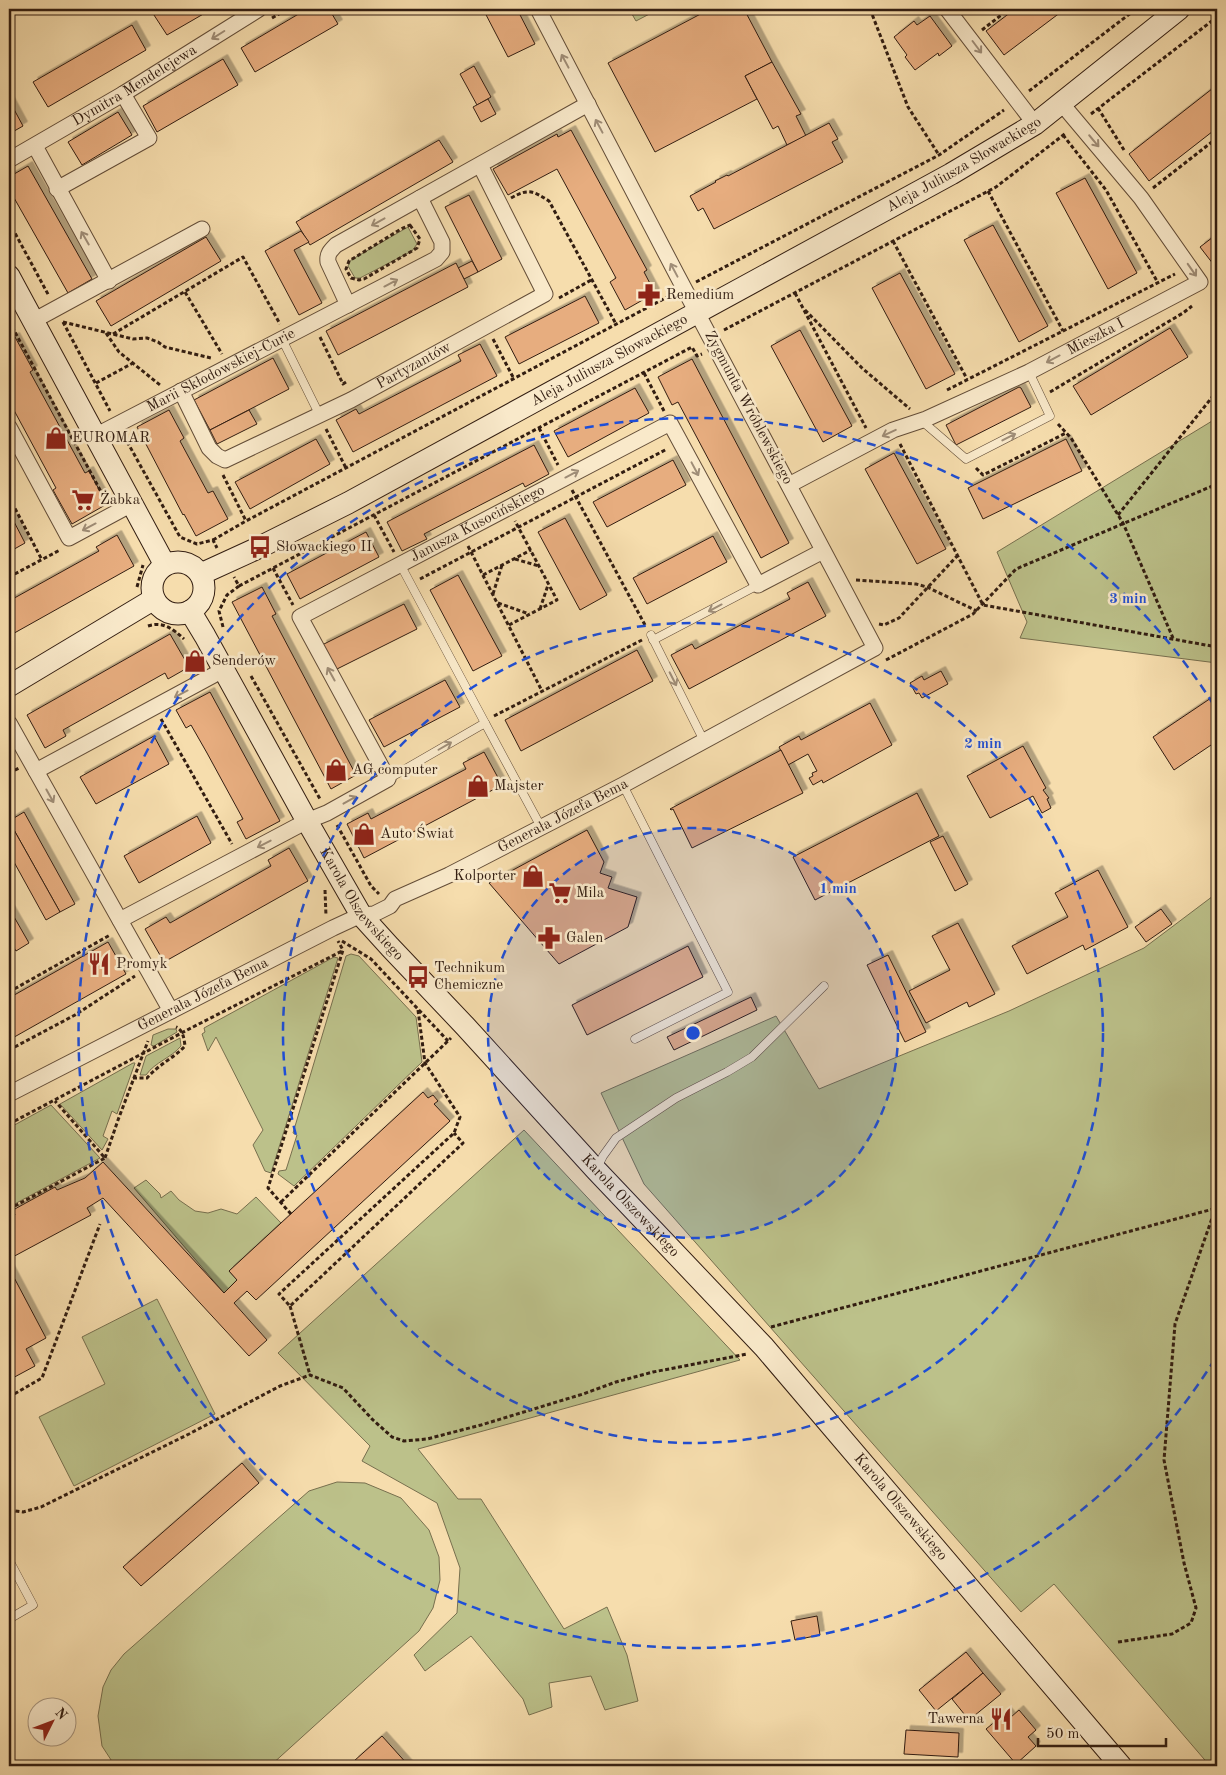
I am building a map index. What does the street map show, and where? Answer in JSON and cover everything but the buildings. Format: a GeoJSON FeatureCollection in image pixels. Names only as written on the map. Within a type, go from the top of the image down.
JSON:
{"type":"FeatureCollection","features":[{"type":"Feature","properties":{"kind":"street","name":"Dymitra Mendelejewa"},"geometry":{"type":"LineString","coordinates":[[9,160],[123,94],[259,9]]}},
{"type":"Feature","properties":{"kind":"street","name":"Zygmunta Wróblewskiego"},"geometry":{"type":"LineString","coordinates":[[538,9],[875,648]]}},
{"type":"Feature","properties":{"kind":"street"},"geometry":{"type":"LineString","coordinates":[[947,9],[1035,124]]}},
{"type":"Feature","properties":{"kind":"street","name":"Aleja Juliusza Słowackiego"},"geometry":{"type":"LineString","coordinates":[[201,574],[348,503],[951,174],[1035,124],[1177,9]]}},
{"type":"Feature","properties":{"kind":"street"},"geometry":{"type":"LineString","coordinates":[[57,189],[149,138],[123,94]]}},
{"type":"Feature","properties":{"kind":"street"},"geometry":{"type":"LineString","coordinates":[[348,305],[328,262],[330,250],[588,104]]}},
{"type":"Feature","properties":{"kind":"street","name":"Mieszka I"},"geometry":{"type":"LineString","coordinates":[[789,485],[893,430],[915,423],[1028,372],[1200,282],[1189,267],[1147,193],[1062,104]]}},
{"type":"Feature","properties":{"kind":"street"},"geometry":{"type":"LineString","coordinates":[[35,146],[57,189],[110,281]]}},
{"type":"Feature","properties":{"kind":"street","name":"Partyzantów"},"geometry":{"type":"LineString","coordinates":[[177,393],[209,448],[217,456],[225,460],[321,419],[546,294],[480,165]]}},
{"type":"Feature","properties":{"kind":"street","name":"Marii Skłodowskiej-Curie"},"geometry":{"type":"LineString","coordinates":[[95,436],[177,393],[229,360],[282,334],[314,323],[436,259],[441,254],[442,242],[420,198]]}},
{"type":"Feature","properties":{"kind":"street"},"geometry":{"type":"LineString","coordinates":[[33,321],[60,316],[110,281],[202,229]]}},
{"type":"Feature","properties":{"kind":"street"},"geometry":{"type":"LineString","coordinates":[[9,276],[166,564]]}},
{"type":"Feature","properties":{"kind":"street"},"geometry":{"type":"LineString","coordinates":[[670,422],[758,585],[823,550]]}},
{"type":"Feature","properties":{"kind":"street","name":"Janusza Kusocińskiego"},"geometry":{"type":"LineString","coordinates":[[300,617],[670,422]]}},
{"type":"Feature","properties":{"kind":"street"},"geometry":{"type":"LineString","coordinates":[[9,427],[69,538],[132,504]]}},
{"type":"Feature","properties":{"kind":"street"},"geometry":{"type":"LineString","coordinates":[[173,562],[189,564],[201,574],[204,582],[202,599],[190,611],[174,614],[159,606],[154,599],[152,584],[154,576],[166,564],[173,562]]}},
{"type":"Feature","properties":{"kind":"street"},"geometry":{"type":"LineString","coordinates":[[9,686],[154,599]]}},
{"type":"Feature","properties":{"kind":"street","name":"Karola Olszewskiego"},"geometry":{"type":"LineString","coordinates":[[190,611],[361,915],[596,1170],[763,1338],[1121,1766]]}},
{"type":"Feature","properties":{"kind":"street"},"geometry":{"type":"LineString","coordinates":[[122,924],[239,857],[307,821],[327,813],[388,779],[300,617]]}},
{"type":"Feature","properties":{"kind":"street","name":"Generała Józefa Bema"},"geometry":{"type":"LineString","coordinates":[[9,1094],[171,1018],[333,928],[361,915],[374,914],[390,906],[395,900],[449,875],[623,785],[875,648]]}},
{"type":"Feature","properties":{"kind":"street"},"geometry":{"type":"LineString","coordinates":[[36,772],[223,670]]}},
{"type":"Feature","properties":{"kind":"street"},"geometry":{"type":"LineString","coordinates":[[9,723],[147,968],[171,1018]]}},
{"type":"Feature","properties":{"kind":"lane"},"geometry":{"type":"LineString","coordinates":[[282,334],[321,419]]}},
{"type":"Feature","properties":{"kind":"lane"},"geometry":{"type":"LineString","coordinates":[[915,423],[966,459],[1050,416],[1028,372]]}},
{"type":"Feature","properties":{"kind":"lane"},"geometry":{"type":"LineString","coordinates":[[400,564],[541,827]]}},
{"type":"Feature","properties":{"kind":"lane"},"geometry":{"type":"LineString","coordinates":[[704,741],[652,638],[758,585]]}},
{"type":"Feature","properties":{"kind":"lane"},"geometry":{"type":"LineString","coordinates":[[388,779],[485,722]]}},
{"type":"Feature","properties":{"kind":"lane"},"geometry":{"type":"LineString","coordinates":[[623,785],[728,992],[635,1040]]}},
{"type":"Feature","properties":{"kind":"lane"},"geometry":{"type":"LineString","coordinates":[[596,1170],[602,1156],[616,1138],[676,1098],[752,1057],[824,986]]}},
{"type":"Feature","properties":{"kind":"lane"},"geometry":{"type":"LineString","coordinates":[[9,1560],[33,1605],[9,1619]]}},
{"type":"Feature","properties":{"kind":"path"},"geometry":{"type":"LineString","coordinates":[[870,9],[908,106],[939,155]]}},
{"type":"Feature","properties":{"kind":"path"},"geometry":{"type":"LineString","coordinates":[[970,38],[1009,9]]}},
{"type":"Feature","properties":{"kind":"path"},"geometry":{"type":"LineString","coordinates":[[213,540],[674,294],[667,280],[689,268],[697,282],[939,155],[1018,100],[1136,9]]}},
{"type":"Feature","properties":{"kind":"path"},"geometry":{"type":"LineString","coordinates":[[239,586],[692,347],[698,356],[724,342],[719,333],[988,191],[1217,17]]}},
{"type":"Feature","properties":{"kind":"path"},"geometry":{"type":"LineString","coordinates":[[1098,108],[1128,158]]}},
{"type":"Feature","properties":{"kind":"path"},"geometry":{"type":"LineString","coordinates":[[1063,135],[1106,190],[1158,283]]}},
{"type":"Feature","properties":{"kind":"path"},"geometry":{"type":"LineString","coordinates":[[1147,193],[1217,138]]}},
{"type":"Feature","properties":{"kind":"path"},"geometry":{"type":"LineString","coordinates":[[1147,181],[1147,193]]}},
{"type":"Feature","properties":{"kind":"path"},"geometry":{"type":"LineString","coordinates":[[506,198],[528,191],[535,192],[549,201],[616,324]]}},
{"type":"Feature","properties":{"kind":"path"},"geometry":{"type":"LineString","coordinates":[[988,191],[1063,331]]}},
{"type":"Feature","properties":{"kind":"path"},"geometry":{"type":"LineString","coordinates":[[9,222],[117,424],[180,536]]}},
{"type":"Feature","properties":{"kind":"path"},"geometry":{"type":"LineString","coordinates":[[410,225],[420,239],[417,248],[364,279],[351,278],[346,269],[349,261],[401,228],[410,225]]}},
{"type":"Feature","properties":{"kind":"path"},"geometry":{"type":"LineString","coordinates":[[893,241],[976,396]]}},
{"type":"Feature","properties":{"kind":"path"},"geometry":{"type":"LineString","coordinates":[[113,334],[244,257],[282,334]]}},
{"type":"Feature","properties":{"kind":"path"},"geometry":{"type":"LineString","coordinates":[[944,392],[1189,267]]}},
{"type":"Feature","properties":{"kind":"path"},"geometry":{"type":"LineString","coordinates":[[185,292],[229,360]]}},
{"type":"Feature","properties":{"kind":"path"},"geometry":{"type":"LineString","coordinates":[[794,293],[873,441]]}},
{"type":"Feature","properties":{"kind":"path"},"geometry":{"type":"LineString","coordinates":[[1041,398],[1182,314],[1198,301]]}},
{"type":"Feature","properties":{"kind":"path"},"geometry":{"type":"LineString","coordinates":[[802,306],[862,368],[917,414],[915,423]]}},
{"type":"Feature","properties":{"kind":"path"},"geometry":{"type":"LineString","coordinates":[[60,316],[113,334],[133,339],[147,338],[165,347],[229,360]]}},
{"type":"Feature","properties":{"kind":"path"},"geometry":{"type":"LineString","coordinates":[[9,321],[114,514]]}},
{"type":"Feature","properties":{"kind":"path"},"geometry":{"type":"LineString","coordinates":[[314,323],[343,384],[352,380]]}},
{"type":"Feature","properties":{"kind":"path"},"geometry":{"type":"LineString","coordinates":[[106,332],[120,352],[132,363],[177,393]]}},
{"type":"Feature","properties":{"kind":"path"},"geometry":{"type":"LineString","coordinates":[[491,335],[514,378]]}},
{"type":"Feature","properties":{"kind":"path"},"geometry":{"type":"LineString","coordinates":[[96,383],[132,363]]}},
{"type":"Feature","properties":{"kind":"path"},"geometry":{"type":"LineString","coordinates":[[644,373],[670,422]]}},
{"type":"Feature","properties":{"kind":"path"},"geometry":{"type":"LineString","coordinates":[[1118,515],[1217,391]]}},
{"type":"Feature","properties":{"kind":"path"},"geometry":{"type":"LineString","coordinates":[[1050,416],[1066,433],[1123,523],[1173,638]]}},
{"type":"Feature","properties":{"kind":"path"},"geometry":{"type":"LineString","coordinates":[[321,419],[346,468]]}},
{"type":"Feature","properties":{"kind":"path"},"geometry":{"type":"LineString","coordinates":[[485,722],[542,691],[652,638],[539,428]]}},
{"type":"Feature","properties":{"kind":"path"},"geometry":{"type":"LineString","coordinates":[[893,430],[983,605]]}},
{"type":"Feature","properties":{"kind":"path"},"geometry":{"type":"LineString","coordinates":[[966,459],[983,475],[1066,433]]}},
{"type":"Feature","properties":{"kind":"path"},"geometry":{"type":"LineString","coordinates":[[411,584],[680,441]]}},
{"type":"Feature","properties":{"kind":"path"},"geometry":{"type":"LineString","coordinates":[[222,475],[246,521]]}},
{"type":"Feature","properties":{"kind":"path"},"geometry":{"type":"LineString","coordinates":[[883,662],[973,614],[1016,568],[1217,484]]}},
{"type":"Feature","properties":{"kind":"path"},"geometry":{"type":"LineString","coordinates":[[9,497],[42,560]]}},
{"type":"Feature","properties":{"kind":"path"},"geometry":{"type":"LineString","coordinates":[[508,507],[557,600],[509,625]]}},
{"type":"Feature","properties":{"kind":"path"},"geometry":{"type":"LineString","coordinates":[[374,515],[400,564]]}},
{"type":"Feature","properties":{"kind":"path"},"geometry":{"type":"LineString","coordinates":[[461,532],[542,691]]}},
{"type":"Feature","properties":{"kind":"path"},"geometry":{"type":"LineString","coordinates":[[483,575],[531,550]]}},
{"type":"Feature","properties":{"kind":"path"},"geometry":{"type":"LineString","coordinates":[[9,577],[55,553]]}},
{"type":"Feature","properties":{"kind":"path"},"geometry":{"type":"LineString","coordinates":[[899,618],[958,556]]}},
{"type":"Feature","properties":{"kind":"path"},"geometry":{"type":"LineString","coordinates":[[139,559],[143,566],[138,587],[125,597],[134,612],[140,628],[156,623],[170,627],[188,645]]}},
{"type":"Feature","properties":{"kind":"path"},"geometry":{"type":"LineString","coordinates":[[514,559],[539,566]]}},
{"type":"Feature","properties":{"kind":"path"},"geometry":{"type":"LineString","coordinates":[[493,594],[502,565]]}},
{"type":"Feature","properties":{"kind":"path"},"geometry":{"type":"LineString","coordinates":[[272,568],[300,617]]}},
{"type":"Feature","properties":{"kind":"path"},"geometry":{"type":"LineString","coordinates":[[848,579],[916,584],[977,611]]}},
{"type":"Feature","properties":{"kind":"path"},"geometry":{"type":"LineString","coordinates":[[540,609],[548,584]]}},
{"type":"Feature","properties":{"kind":"path"},"geometry":{"type":"LineString","coordinates":[[498,604],[530,614]]}},
{"type":"Feature","properties":{"kind":"path"},"geometry":{"type":"LineString","coordinates":[[983,605],[1217,647]]}},
{"type":"Feature","properties":{"kind":"path"},"geometry":{"type":"LineString","coordinates":[[219,611],[223,626],[228,634]]}},
{"type":"Feature","properties":{"kind":"path"},"geometry":{"type":"LineString","coordinates":[[246,668],[327,813],[347,842],[371,886],[390,906]]}},
{"type":"Feature","properties":{"kind":"path"},"geometry":{"type":"LineString","coordinates":[[155,707],[239,857]]}},
{"type":"Feature","properties":{"kind":"path"},"geometry":{"type":"LineString","coordinates":[[325,888],[326,916],[333,928]]}},
{"type":"Feature","properties":{"kind":"path"},"geometry":{"type":"LineString","coordinates":[[9,992],[122,924]]}},
{"type":"Feature","properties":{"kind":"path"},"geometry":{"type":"LineString","coordinates":[[291,1214],[268,1188],[343,950],[337,938],[371,959],[448,1041]]}},
{"type":"Feature","properties":{"kind":"path"},"geometry":{"type":"LineString","coordinates":[[9,1124],[343,950]]}},
{"type":"Feature","properties":{"kind":"path"},"geometry":{"type":"LineString","coordinates":[[9,1050],[75,1016],[147,968]]}},
{"type":"Feature","properties":{"kind":"path"},"geometry":{"type":"LineString","coordinates":[[310,1375],[290,1306],[279,1294],[454,1133],[460,1117],[425,1064],[418,1010]]}},
{"type":"Feature","properties":{"kind":"path"},"geometry":{"type":"LineString","coordinates":[[133,1078],[147,1078],[165,1060],[179,1053],[185,1046],[180,1029],[171,1018]]}},
{"type":"Feature","properties":{"kind":"path"},"geometry":{"type":"LineString","coordinates":[[281,1202],[464,1026]]}},
{"type":"Feature","properties":{"kind":"path"},"geometry":{"type":"LineString","coordinates":[[9,1209],[105,1158],[149,1038]]}},
{"type":"Feature","properties":{"kind":"path"},"geometry":{"type":"LineString","coordinates":[[55,1101],[105,1158]]}},
{"type":"Feature","properties":{"kind":"path"},"geometry":{"type":"LineString","coordinates":[[290,1306],[463,1143],[454,1133]]}},
{"type":"Feature","properties":{"kind":"path"},"geometry":{"type":"LineString","coordinates":[[1118,1642],[1172,1634],[1191,1623],[1196,1608],[1184,1563],[1164,1460],[1175,1324],[1217,1204]]}},
{"type":"Feature","properties":{"kind":"path"},"geometry":{"type":"LineString","coordinates":[[9,1510],[23,1512],[41,1507],[189,1434],[280,1386],[310,1375],[343,1388],[372,1420],[392,1437],[404,1441],[427,1439],[481,1425],[653,1372],[754,1353],[763,1338],[1216,1208]]}},
{"type":"Feature","properties":{"kind":"path"},"geometry":{"type":"LineString","coordinates":[[9,1396],[42,1378],[100,1224]]}},
{"type":"Feature","properties":{"kind":"green space"},"geometry":{"type":"Polygon","coordinates":[[[629,9],[659,9],[636,21],[629,9]]]}},
{"type":"Feature","properties":{"kind":"green space"},"geometry":{"type":"Polygon","coordinates":[[[408,227],[417,244],[412,251],[360,278],[355,278],[348,266],[351,260],[408,227]]]}},
{"type":"Feature","properties":{"kind":"green space"},"geometry":{"type":"Polygon","coordinates":[[[1217,418],[1217,663],[1020,638],[1027,622],[997,552],[1217,418]]]}},
{"type":"Feature","properties":{"kind":"green space"},"geometry":{"type":"Polygon","coordinates":[[[1217,893],[1217,1766],[1210,1766],[1054,1584],[1021,1612],[644,1184],[601,1093],[776,1016],[819,1089],[1009,1011],[1144,948],[1217,893]]]}},
{"type":"Feature","properties":{"kind":"green space"},"geometry":{"type":"Polygon","coordinates":[[[351,954],[359,956],[416,1017],[422,1062],[294,1186],[278,1174],[279,1171],[286,1170],[297,1135],[293,1133],[346,956],[351,954]]]}},
{"type":"Feature","properties":{"kind":"green space"},"geometry":{"type":"Polygon","coordinates":[[[334,957],[338,958],[271,1173],[265,1171],[253,1145],[263,1130],[216,1037],[208,1051],[202,1034],[205,1032],[204,1028],[334,957]]]}},
{"type":"Feature","properties":{"kind":"green space"},"geometry":{"type":"Polygon","coordinates":[[[168,1029],[176,1029],[177,1032],[154,1046],[151,1045],[153,1035],[168,1029]]]}},
{"type":"Feature","properties":{"kind":"green space"},"geometry":{"type":"Polygon","coordinates":[[[180,1038],[181,1046],[177,1050],[146,1075],[140,1075],[146,1056],[180,1038]]]}},
{"type":"Feature","properties":{"kind":"green space"},"geometry":{"type":"Polygon","coordinates":[[[135,1063],[117,1114],[112,1111],[103,1136],[108,1139],[102,1150],[60,1104],[135,1063]]]}},
{"type":"Feature","properties":{"kind":"green space"},"geometry":{"type":"Polygon","coordinates":[[[51,1105],[100,1158],[9,1207],[9,1128],[51,1105]]]}},
{"type":"Feature","properties":{"kind":"green space"},"geometry":{"type":"Polygon","coordinates":[[[524,1130],[740,1360],[418,1449],[458,1499],[481,1499],[564,1629],[607,1607],[627,1655],[638,1701],[605,1710],[591,1676],[549,1683],[552,1707],[529,1715],[523,1699],[471,1636],[425,1671],[414,1655],[457,1613],[460,1568],[437,1503],[362,1461],[370,1446],[278,1353],[524,1130]]]}},
{"type":"Feature","properties":{"kind":"green space"},"geometry":{"type":"Polygon","coordinates":[[[146,1180],[160,1194],[161,1198],[171,1191],[179,1200],[195,1211],[208,1213],[221,1209],[237,1214],[256,1197],[281,1223],[229,1271],[237,1280],[224,1293],[134,1188],[146,1180]]]}},
{"type":"Feature","properties":{"kind":"green space"},"geometry":{"type":"Polygon","coordinates":[[[157,1299],[215,1414],[74,1486],[39,1417],[105,1384],[82,1337],[157,1299]]]}},
{"type":"Feature","properties":{"kind":"green space"},"geometry":{"type":"Polygon","coordinates":[[[337,1482],[365,1483],[401,1498],[429,1530],[439,1557],[440,1580],[433,1608],[419,1631],[270,1766],[115,1766],[102,1746],[98,1716],[103,1687],[111,1670],[124,1654],[309,1491],[337,1482]]]}},
{"type":"Feature","properties":{"kind":"place","name":"Remedium"},"geometry":{"type":"Point","coordinates":[649,295]}},
{"type":"Feature","properties":{"kind":"place","name":"EUROMAR"},"geometry":{"type":"Point","coordinates":[56,438]}},
{"type":"Feature","properties":{"kind":"place","name":"Żabka"},"geometry":{"type":"Point","coordinates":[83,500]}},
{"type":"Feature","properties":{"kind":"place","name":"Słowackiego II"},"geometry":{"type":"Point","coordinates":[260,547]}},
{"type":"Feature","properties":{"kind":"place","name":"Senderów"},"geometry":{"type":"Point","coordinates":[195,661]}},
{"type":"Feature","properties":{"kind":"place","name":"AG computer"},"geometry":{"type":"Point","coordinates":[336,770]}},
{"type":"Feature","properties":{"kind":"place","name":"Majster"},"geometry":{"type":"Point","coordinates":[478,786]}},
{"type":"Feature","properties":{"kind":"place","name":"Auto Świat"},"geometry":{"type":"Point","coordinates":[364,834]}},
{"type":"Feature","properties":{"kind":"place","name":"Kolporter"},"geometry":{"type":"Point","coordinates":[533,876]}},
{"type":"Feature","properties":{"kind":"place","name":"Mila"},"geometry":{"type":"Point","coordinates":[560,893]}},
{"type":"Feature","properties":{"kind":"place","name":"Galen"},"geometry":{"type":"Point","coordinates":[549,938]}},
{"type":"Feature","properties":{"kind":"place","name":"Promyk"},"geometry":{"type":"Point","coordinates":[99,964]}},
{"type":"Feature","properties":{"kind":"place","name":"Technikum Chemiczne"},"geometry":{"type":"Point","coordinates":[418,977]}},
{"type":"Feature","properties":{"kind":"place","name":"Tawerna"},"geometry":{"type":"Point","coordinates":[1001,1719]}}]}
